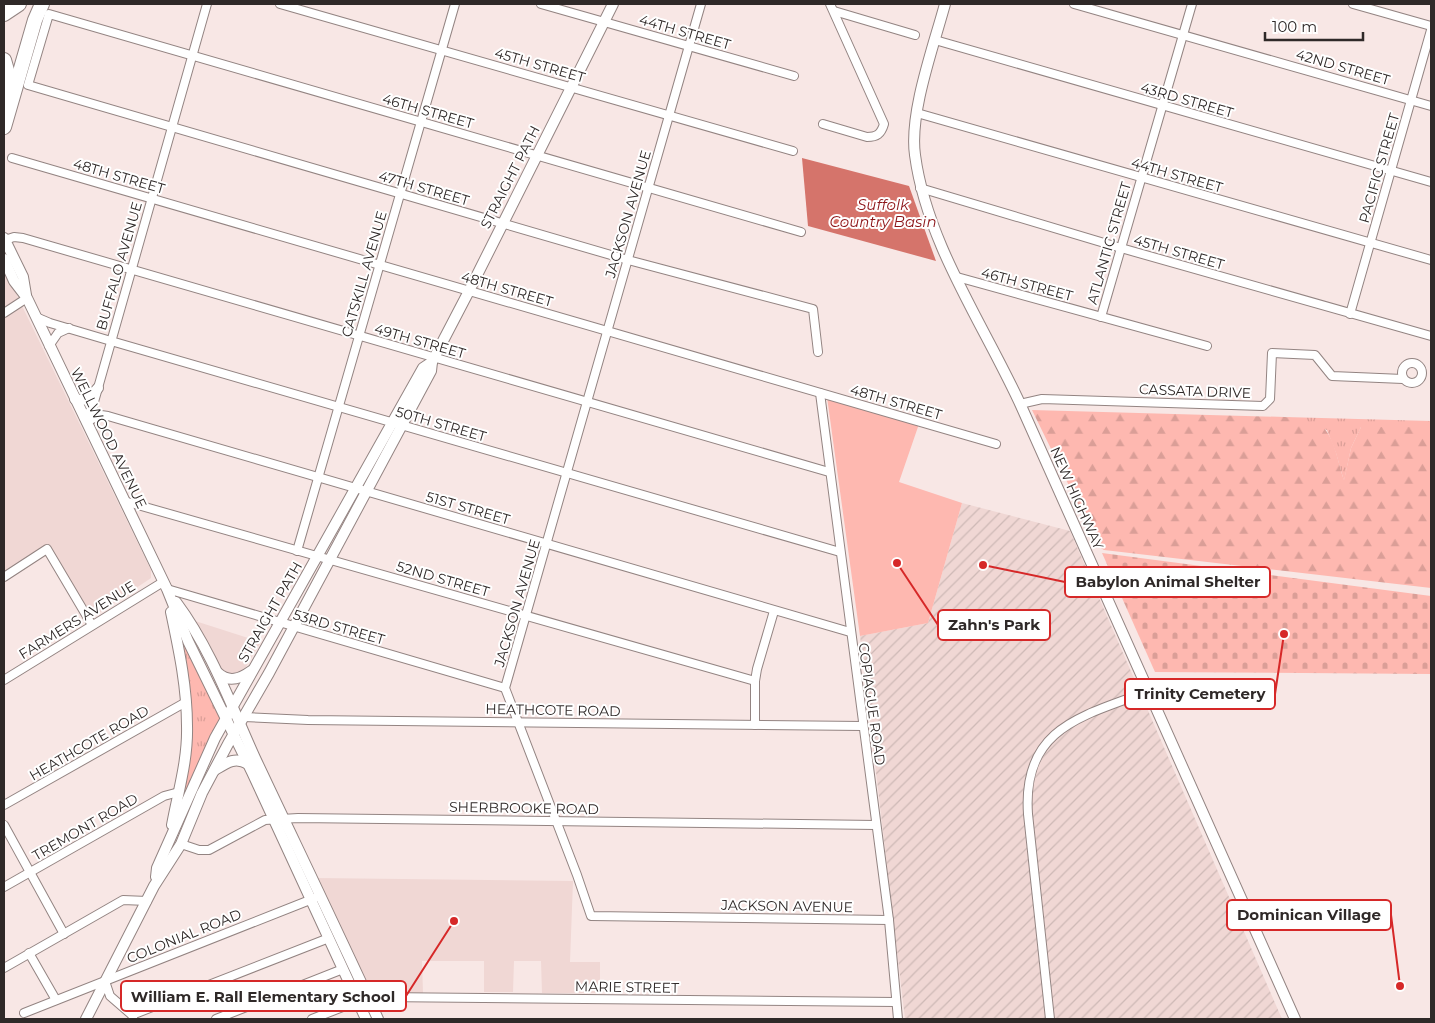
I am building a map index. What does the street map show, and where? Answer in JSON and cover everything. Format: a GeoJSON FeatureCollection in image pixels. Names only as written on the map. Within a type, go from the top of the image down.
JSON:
{"type":"FeatureCollection","features":[{"type":"Feature","properties":{"kind":"highway"},"geometry":{"type":"LineString","coordinates":[[4,14],[19,4]]}},
{"type":"Feature","properties":{"kind":"highway"},"geometry":{"type":"LineString","coordinates":[[4,127],[33,25],[46,9]]}},
{"type":"Feature","properties":{"kind":"highway"},"geometry":{"type":"LineString","coordinates":[[4,60],[8,74],[4,100]]}},
{"type":"Feature","properties":{"kind":"main road","name":"STRAIGHT PATH"},"geometry":{"type":"LineString","coordinates":[[154,886],[157,868],[203,763],[293,626],[330,560],[366,492],[423,368],[433,360],[613,4]]}},
{"type":"Feature","properties":{"kind":"main road","name":"NEW HIGHWAY"},"geometry":{"type":"LineString","coordinates":[[945,4],[917,113],[914,151],[920,188],[944,255],[957,277],[1020,404],[1295,1019]]}},
{"type":"Feature","properties":{"kind":"main road"},"geometry":{"type":"LineString","coordinates":[[4,239],[23,277],[27,298]]}},
{"type":"Feature","properties":{"kind":"main road"},"geometry":{"type":"LineString","coordinates":[[4,259],[14,281],[27,298]]}},
{"type":"Feature","properties":{"kind":"main road","name":"WELLWOOD AVENUE"},"geometry":{"type":"LineString","coordinates":[[27,298],[165,585],[188,641],[235,716]]}},
{"type":"Feature","properties":{"kind":"main road"},"geometry":{"type":"LineString","coordinates":[[75,399],[84,401],[98,388]]}},
{"type":"Feature","properties":{"kind":"main road","name":"STRAIGHT PATH"},"geometry":{"type":"LineString","coordinates":[[235,716],[254,668],[355,489],[397,424]]}},
{"type":"Feature","properties":{"kind":"main road"},"geometry":{"type":"LineString","coordinates":[[165,585],[184,676],[187,726],[186,750],[169,842]]}},
{"type":"Feature","properties":{"kind":"main road","name":"WELLWOOD AVENUE"},"geometry":{"type":"LineString","coordinates":[[165,585],[186,615],[218,673],[235,716],[233,734],[279,820]]}},
{"type":"Feature","properties":{"kind":"main road"},"geometry":{"type":"LineString","coordinates":[[263,652],[257,672],[235,716],[311,900],[366,1019]]}},
{"type":"Feature","properties":{"kind":"main road"},"geometry":{"type":"LineString","coordinates":[[218,673],[225,679],[236,679],[254,668]]}},
{"type":"Feature","properties":{"kind":"main road","name":"STRAIGHT PATH"},"geometry":{"type":"LineString","coordinates":[[86,1019],[154,886],[180,844],[233,734]]}},
{"type":"Feature","properties":{"kind":"main road"},"geometry":{"type":"LineString","coordinates":[[214,770],[232,760],[239,760],[248,764]]}},
{"type":"Feature","properties":{"kind":"main road"},"geometry":{"type":"LineString","coordinates":[[279,820],[321,895],[378,1019]]}},
{"type":"Feature","properties":{"kind":"street","name":"BUFFALO AVENUE"},"geometry":{"type":"LineString","coordinates":[[85,420],[92,409],[207,4]]}},
{"type":"Feature","properties":{"kind":"street","name":"45TH STREET"},"geometry":{"type":"LineString","coordinates":[[280,4],[793,151]]}},
{"type":"Feature","properties":{"kind":"street","name":"CATSKILL AVENUE"},"geometry":{"type":"LineString","coordinates":[[297,551],[455,4]]}},
{"type":"Feature","properties":{"kind":"street","name":"44TH STREET"},"geometry":{"type":"LineString","coordinates":[[541,4],[794,76]]}},
{"type":"Feature","properties":{"kind":"street","name":"JACKSON AVENUE"},"geometry":{"type":"LineString","coordinates":[[701,4],[505,688],[590,916],[889,920]]}},
{"type":"Feature","properties":{"kind":"street","name":"42ND STREET"},"geometry":{"type":"LineString","coordinates":[[1074,4],[1431,106]]}},
{"type":"Feature","properties":{"kind":"street","name":"ATLANTIC STREET"},"geometry":{"type":"LineString","coordinates":[[1101,317],[1192,4]]}},
{"type":"Feature","properties":{"kind":"street"},"geometry":{"type":"LineString","coordinates":[[1353,4],[1431,26]]}},
{"type":"Feature","properties":{"kind":"street"},"geometry":{"type":"LineString","coordinates":[[832,8],[914,35]]}},
{"type":"Feature","properties":{"kind":"street"},"geometry":{"type":"LineString","coordinates":[[822,124],[867,137],[874,137],[879,135],[884,124],[832,8]]}},
{"type":"Feature","properties":{"kind":"street","name":"46TH STREET"},"geometry":{"type":"LineString","coordinates":[[46,9],[192,56],[801,232]]}},
{"type":"Feature","properties":{"kind":"street","name":"47TH STREET"},"geometry":{"type":"LineString","coordinates":[[46,9],[28,86],[628,260],[813,309],[818,352]]}},
{"type":"Feature","properties":{"kind":"street","name":"PACIFIC STREET"},"geometry":{"type":"LineString","coordinates":[[1350,314],[1431,30]]}},
{"type":"Feature","properties":{"kind":"street","name":"43RD STREET"},"geometry":{"type":"LineString","coordinates":[[935,40],[1431,182]]}},
{"type":"Feature","properties":{"kind":"street","name":"44TH STREET"},"geometry":{"type":"LineString","coordinates":[[917,113],[1431,260]]}},
{"type":"Feature","properties":{"kind":"street","name":"48TH STREET"},"geometry":{"type":"LineString","coordinates":[[12,158],[996,444]]}},
{"type":"Feature","properties":{"kind":"street","name":"45TH STREET"},"geometry":{"type":"LineString","coordinates":[[920,188],[1121,248],[1431,336]]}},
{"type":"Feature","properties":{"kind":"street","name":"49TH STREET"},"geometry":{"type":"LineString","coordinates":[[4,239],[20,238],[359,336],[433,360],[829,472]]}},
{"type":"Feature","properties":{"kind":"street","name":"46TH STREET"},"geometry":{"type":"LineString","coordinates":[[957,277],[1207,346]]}},
{"type":"Feature","properties":{"kind":"street"},"geometry":{"type":"LineString","coordinates":[[4,312],[27,298]]}},
{"type":"Feature","properties":{"kind":"street","name":"50TH STREET"},"geometry":{"type":"LineString","coordinates":[[36,317],[111,341],[840,552]]}},
{"type":"Feature","properties":{"kind":"street"},"geometry":{"type":"LineString","coordinates":[[50,346],[58,333],[69,328]]}},
{"type":"Feature","properties":{"kind":"street","name":"CASSATA DRIVE"},"geometry":{"type":"LineString","coordinates":[[1020,404],[1042,399],[1263,406],[1270,399],[1272,353],[1315,355],[1332,376],[1403,379]]}},
{"type":"Feature","properties":{"kind":"street","name":"COPIAGUE ROAD"},"geometry":{"type":"LineString","coordinates":[[820,393],[889,920],[898,1019]]}},
{"type":"Feature","properties":{"kind":"street","name":"51ST STREET"},"geometry":{"type":"LineString","coordinates":[[85,420],[101,415],[108,416],[850,632]]}},
{"type":"Feature","properties":{"kind":"street","name":"52ND STREET"},"geometry":{"type":"LineString","coordinates":[[124,501],[755,681]]}},
{"type":"Feature","properties":{"kind":"street"},"geometry":{"type":"LineString","coordinates":[[4,577],[48,549],[92,625]]}},
{"type":"Feature","properties":{"kind":"street","name":"53RD STREET"},"geometry":{"type":"LineString","coordinates":[[165,585],[293,626],[505,688]]}},
{"type":"Feature","properties":{"kind":"street","name":"FARMERS AVENUE"},"geometry":{"type":"LineString","coordinates":[[4,680],[92,625],[165,585]]}},
{"type":"Feature","properties":{"kind":"street"},"geometry":{"type":"LineString","coordinates":[[755,724],[755,681],[757,669],[774,611]]}},
{"type":"Feature","properties":{"kind":"street"},"geometry":{"type":"LineString","coordinates":[[1050,1019],[1026,793],[1031,772],[1038,755],[1049,740],[1062,728],[1085,715],[1149,691]]}},
{"type":"Feature","properties":{"kind":"street","name":"HEATHCOTE ROAD"},"geometry":{"type":"LineString","coordinates":[[4,805],[186,702]]}},
{"type":"Feature","properties":{"kind":"street","name":"HEATHCOTE ROAD"},"geometry":{"type":"LineString","coordinates":[[235,716],[308,720],[863,726]]}},
{"type":"Feature","properties":{"kind":"street","name":"TREMONT ROAD"},"geometry":{"type":"LineString","coordinates":[[4,887],[164,796],[179,792]]}},
{"type":"Feature","properties":{"kind":"street","name":"SHERBROOKE ROAD"},"geometry":{"type":"LineString","coordinates":[[180,844],[199,850],[209,850],[265,820],[876,825]]}},
{"type":"Feature","properties":{"kind":"street"},"geometry":{"type":"LineString","coordinates":[[4,825],[64,934]]}},
{"type":"Feature","properties":{"kind":"street","name":"COLONIAL ROAD"},"geometry":{"type":"LineString","coordinates":[[24,1013],[321,895]]}},
{"type":"Feature","properties":{"kind":"street"},"geometry":{"type":"LineString","coordinates":[[4,968],[123,900],[147,901]]}},
{"type":"Feature","properties":{"kind":"street"},"geometry":{"type":"LineString","coordinates":[[105,981],[110,996],[132,1017],[329,938]]}},
{"type":"Feature","properties":{"kind":"street"},"geometry":{"type":"LineString","coordinates":[[29,953],[56,1000]]}},
{"type":"Feature","properties":{"kind":"street"},"geometry":{"type":"LineString","coordinates":[[216,1019],[343,970]]}},
{"type":"Feature","properties":{"kind":"street","name":"MARIE STREET"},"geometry":{"type":"LineString","coordinates":[[312,1019],[358,1001],[379,997],[896,1002]]}},
{"type":"Feature","properties":{"kind":"shaded area"},"geometry":{"type":"Polygon","coordinates":[[[4,269],[151,570],[151,578],[87,621],[45,555],[4,583],[4,269]]]}},
{"type":"Feature","properties":{"kind":"shaded area"},"geometry":{"type":"Polygon","coordinates":[[[962,503],[1070,531],[1282,1019],[905,1019],[860,636],[928,623],[962,503]]]}},
{"type":"Feature","properties":{"kind":"shaded area"},"geometry":{"type":"Polygon","coordinates":[[[192,620],[261,642],[241,675],[222,675],[192,620]]]}},
{"type":"Feature","properties":{"kind":"shaded area"},"geometry":{"type":"Polygon","coordinates":[[[316,878],[573,881],[570,962],[600,962],[600,993],[542,993],[541,961],[514,961],[513,992],[484,992],[484,961],[422,961],[423,993],[370,993],[316,878]]]}},
{"type":"Feature","properties":{"kind":"green space"},"geometry":{"type":"Polygon","coordinates":[[[827,397],[919,424],[899,482],[962,503],[928,623],[860,636],[827,397]]]}},
{"type":"Feature","properties":{"kind":"green space"},"geometry":{"type":"Polygon","coordinates":[[[1032,410],[1285,417],[1308,421],[1316,423],[1327,432],[1335,448],[1344,480],[1351,448],[1361,427],[1431,427],[1431,588],[1104,550],[1099,547],[1032,410]]]}},
{"type":"Feature","properties":{"kind":"green space"},"geometry":{"type":"Polygon","coordinates":[[[1285,417],[1431,421],[1431,427],[1361,427],[1351,448],[1344,481],[1327,430],[1285,417]]]}},
{"type":"Feature","properties":{"kind":"green space"},"geometry":{"type":"Polygon","coordinates":[[[1102,553],[1431,596],[1431,674],[1155,672],[1102,553]]]}},
{"type":"Feature","properties":{"kind":"green space"},"geometry":{"type":"Polygon","coordinates":[[[177,624],[222,719],[176,819],[189,754],[177,624]]]}},
{"type":"Feature","properties":{"kind":"water","name":"Suffolk Country Basin"},"geometry":{"type":"Polygon","coordinates":[[[802,158],[909,186],[936,261],[808,226],[802,158]]]}},
{"type":"Feature","properties":{"kind":"place","name":"Zahn's Park"},"geometry":{"type":"Point","coordinates":[897,563]}},
{"type":"Feature","properties":{"kind":"place","name":"Babylon Animal Shelter"},"geometry":{"type":"Point","coordinates":[983,565]}},
{"type":"Feature","properties":{"kind":"place","name":"Trinity Cemetery"},"geometry":{"type":"Point","coordinates":[1284,634]}},
{"type":"Feature","properties":{"kind":"place","name":"William E. Rall Elementary School"},"geometry":{"type":"Point","coordinates":[454,921]}},
{"type":"Feature","properties":{"kind":"place","name":"Dominican Village"},"geometry":{"type":"Point","coordinates":[1400,986]}}]}
